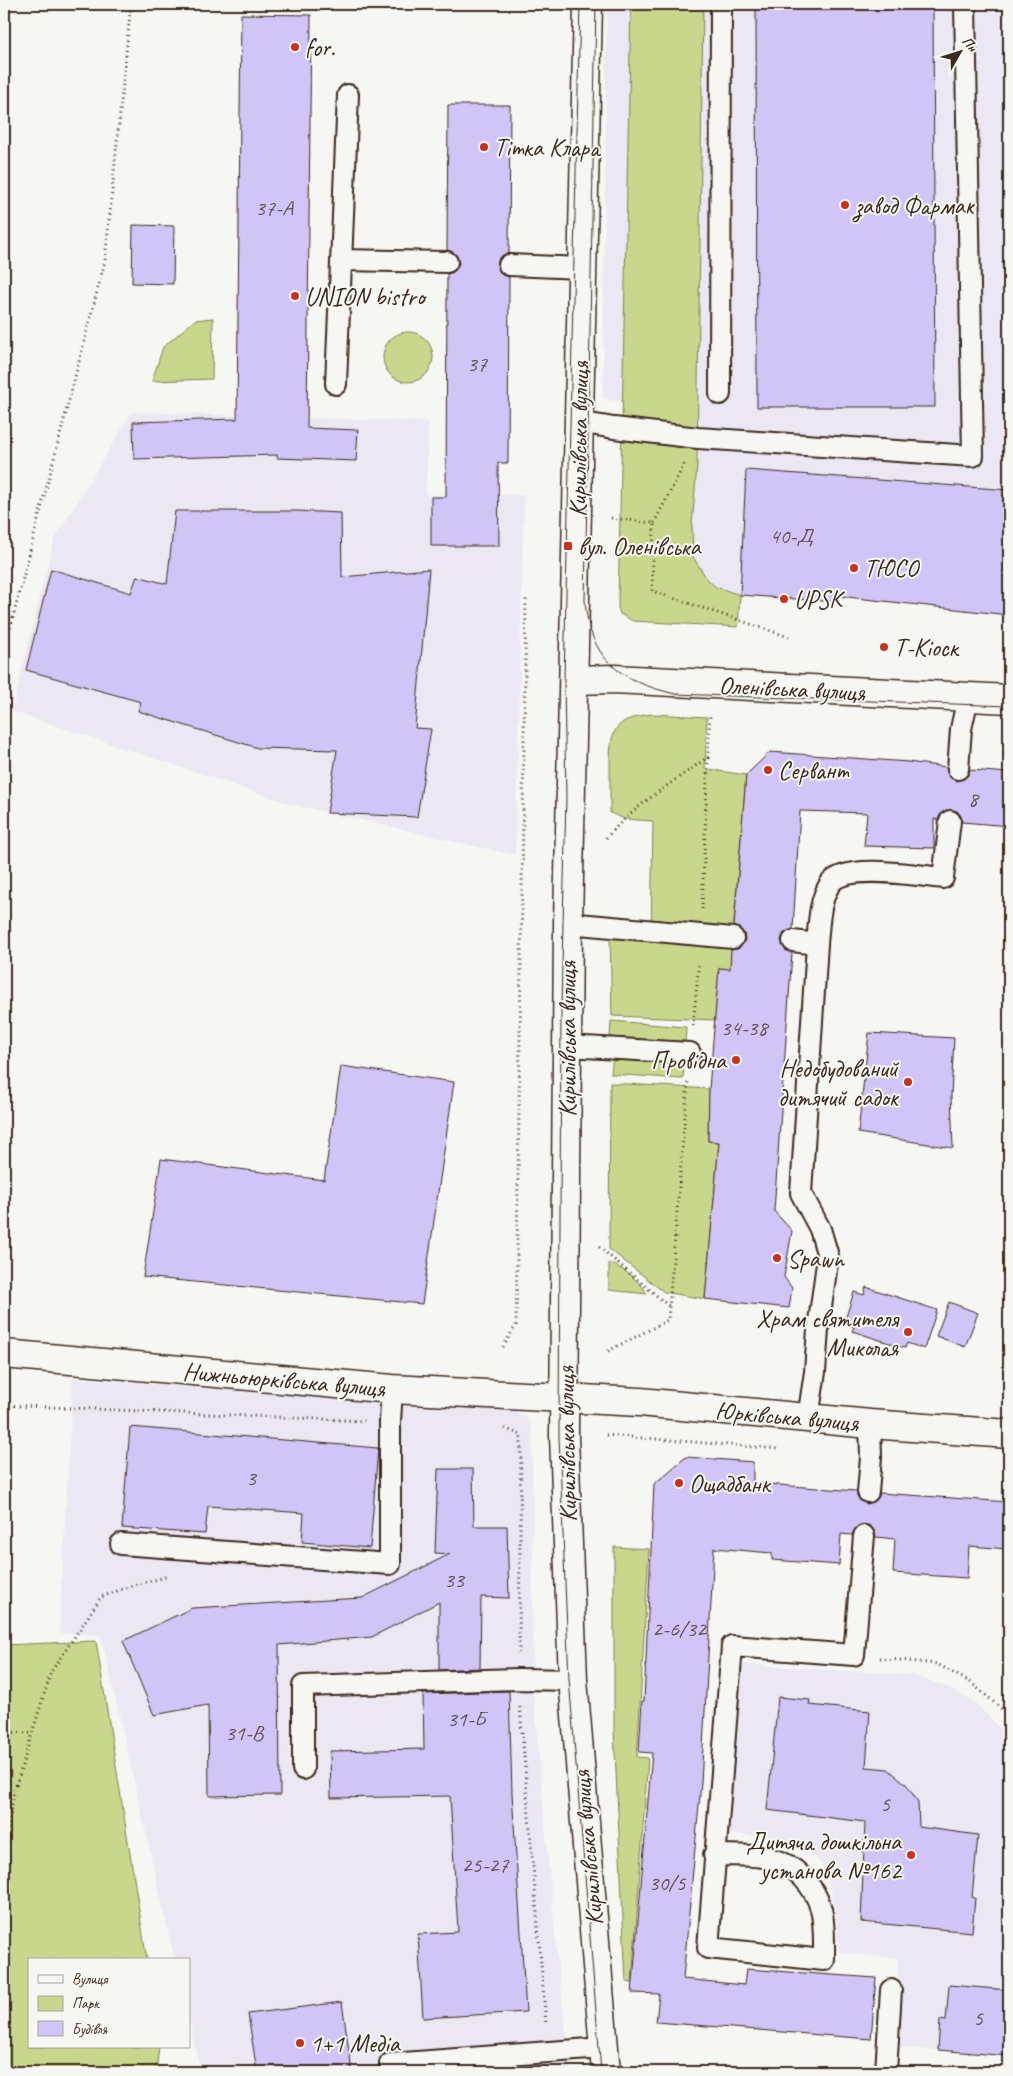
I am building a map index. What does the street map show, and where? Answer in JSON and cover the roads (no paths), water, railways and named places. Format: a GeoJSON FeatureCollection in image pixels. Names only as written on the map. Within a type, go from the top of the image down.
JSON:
{"type":"FeatureCollection","features":[{"type":"Feature","properties":{"kind":"street","name":"Кирилівська вулиця"},"geometry":{"type":"LineString","coordinates":[[588,4],[568,923],[564,1436],[574,1680],[604,2060]]}},
{"type":"Feature","properties":{"kind":"street","name":"Оленівська вулиця"},"geometry":{"type":"LineString","coordinates":[[574,680],[614,679],[1009,700]]}},
{"type":"Feature","properties":{"kind":"street","name":"Нижньоюрківська вулиця"},"geometry":{"type":"LineString","coordinates":[[4,1354],[392,1389],[564,1398]]}},
{"type":"Feature","properties":{"kind":"street","name":"Юрківська вулиця"},"geometry":{"type":"LineString","coordinates":[[564,1398],[640,1402],[870,1424],[1009,1434]]}},
{"type":"Feature","properties":{"kind":"lane"},"geometry":{"type":"LineString","coordinates":[[720,394],[721,4]]}},
{"type":"Feature","properties":{"kind":"lane"},"geometry":{"type":"LineString","coordinates":[[578,422],[698,438],[974,456],[965,4]]}},
{"type":"Feature","properties":{"kind":"lane"},"geometry":{"type":"LineString","coordinates":[[336,384],[348,95]]}},
{"type":"Feature","properties":{"kind":"lane"},"geometry":{"type":"LineString","coordinates":[[341,260],[447,262]]}},
{"type":"Feature","properties":{"kind":"lane"},"geometry":{"type":"LineString","coordinates":[[509,265],[582,268]]}},
{"type":"Feature","properties":{"kind":"lane"},"geometry":{"type":"LineString","coordinates":[[958,769],[961,729],[968,697]]}},
{"type":"Feature","properties":{"kind":"lane"},"geometry":{"type":"LineString","coordinates":[[808,1418],[828,1256],[820,1229],[801,1193],[817,944],[823,898],[832,882],[847,874],[866,871],[943,878],[950,821]]}},
{"type":"Feature","properties":{"kind":"lane"},"geometry":{"type":"LineString","coordinates":[[568,923],[732,938]]}},
{"type":"Feature","properties":{"kind":"lane"},"geometry":{"type":"LineString","coordinates":[[792,941],[817,944]]}},
{"type":"Feature","properties":{"kind":"lane"},"geometry":{"type":"LineString","coordinates":[[567,1046],[690,1053]]}},
{"type":"Feature","properties":{"kind":"lane"},"geometry":{"type":"LineString","coordinates":[[120,1544],[390,1564],[390,1422],[392,1389]]}},
{"type":"Feature","properties":{"kind":"lane"},"geometry":{"type":"LineString","coordinates":[[868,1492],[871,1457],[870,1424]]}},
{"type":"Feature","properties":{"kind":"lane"},"geometry":{"type":"LineString","coordinates":[[714,1855],[772,1858],[790,1865],[808,1884],[821,1909],[824,1934],[824,1960],[708,1948],[714,1855],[732,1646],[854,1655],[864,1536]]}},
{"type":"Feature","properties":{"kind":"lane"},"geometry":{"type":"LineString","coordinates":[[303,1769],[303,1686],[518,1679],[574,1680]]}},
{"type":"Feature","properties":{"kind":"lane"},"geometry":{"type":"LineString","coordinates":[[886,2072],[891,1990]]}},
{"type":"Feature","properties":{"kind":"lane"},"geometry":{"type":"LineString","coordinates":[[390,2064],[549,2051],[604,2060]]}},
{"type":"Feature","properties":{"kind":"tram line"},"geometry":{"type":"LineString","coordinates":[[580,4],[564,680],[566,797],[561,1008],[559,1436],[569,1679],[601,2072]]}},
{"type":"Feature","properties":{"kind":"tram line"},"geometry":{"type":"LineString","coordinates":[[596,4],[585,600],[593,638],[601,652],[623,674],[656,689],[675,694],[1009,706]]}},
{"type":"Feature","properties":{"kind":"place","name":"for."},"geometry":{"type":"Point","coordinates":[295,47]}},
{"type":"Feature","properties":{"kind":"place","name":"Тітка Клара"},"geometry":{"type":"Point","coordinates":[484,147]}},
{"type":"Feature","properties":{"kind":"place","name":"завод Фармак"},"geometry":{"type":"Point","coordinates":[845,205]}},
{"type":"Feature","properties":{"kind":"place","name":"UNION bistro"},"geometry":{"type":"Point","coordinates":[295,296]}},
{"type":"Feature","properties":{"kind":"place","name":"вул. Оленівська"},"geometry":{"type":"Point","coordinates":[568,546]}},
{"type":"Feature","properties":{"kind":"place","name":"ТЮСО"},"geometry":{"type":"Point","coordinates":[854,568]}},
{"type":"Feature","properties":{"kind":"place","name":"UPSK"},"geometry":{"type":"Point","coordinates":[784,599]}},
{"type":"Feature","properties":{"kind":"place","name":"Т-Кіоск"},"geometry":{"type":"Point","coordinates":[884,647]}},
{"type":"Feature","properties":{"kind":"place","name":"Сервант"},"geometry":{"type":"Point","coordinates":[768,770]}},
{"type":"Feature","properties":{"kind":"place","name":"Провідна"},"geometry":{"type":"Point","coordinates":[736,1060]}},
{"type":"Feature","properties":{"kind":"place","name":"Недобудований дитячий садок"},"geometry":{"type":"Point","coordinates":[908,1082]}},
{"type":"Feature","properties":{"kind":"place","name":"Spawn"},"geometry":{"type":"Point","coordinates":[777,1258]}},
{"type":"Feature","properties":{"kind":"place","name":"Храм святителя Миколая"},"geometry":{"type":"Point","coordinates":[908,1332]}},
{"type":"Feature","properties":{"kind":"place","name":"Ощадбанк"},"geometry":{"type":"Point","coordinates":[679,1483]}},
{"type":"Feature","properties":{"kind":"place","name":"Дитяча дошкільна установа №162"},"geometry":{"type":"Point","coordinates":[911,1855]}},
{"type":"Feature","properties":{"kind":"place","name":"1+1 Медіа"},"geometry":{"type":"Point","coordinates":[300,2043]}}]}
